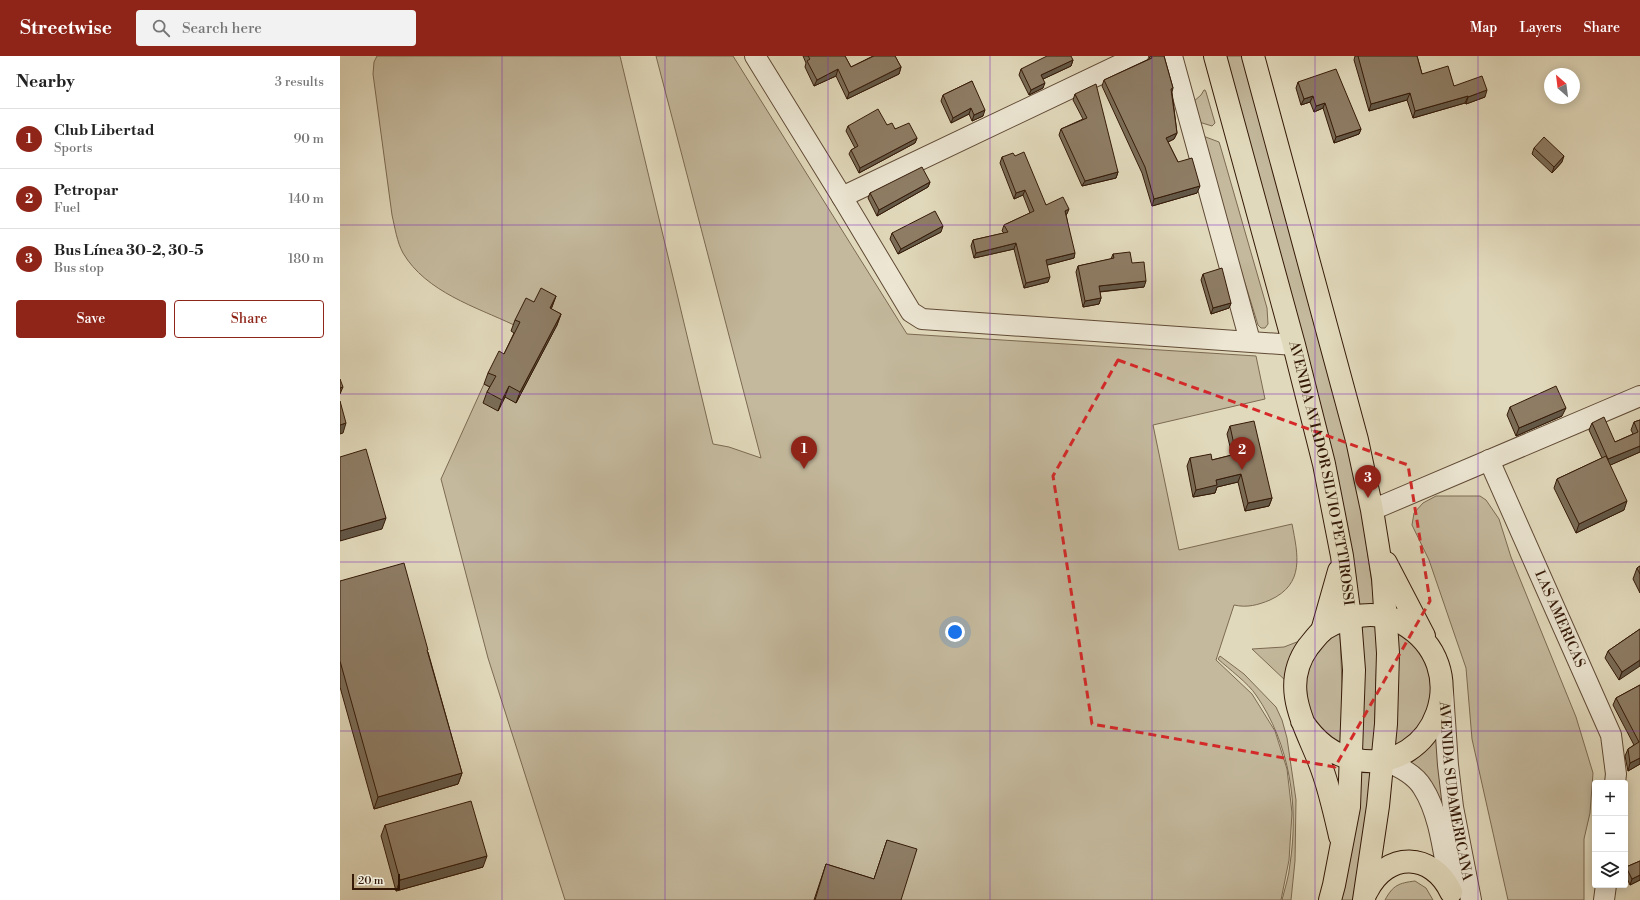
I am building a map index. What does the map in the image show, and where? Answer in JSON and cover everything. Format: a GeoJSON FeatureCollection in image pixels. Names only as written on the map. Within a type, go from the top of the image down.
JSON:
{"type":"FeatureCollection","features":[{"type":"Feature","properties":{"kind":"highway","name":"AVENIDA AVIADOR SILVIO PETTIROSSI"},"geometry":{"type":"LineString","coordinates":[[1215,56],[1294,345],[1324,464],[1342,556],[1350,618],[1354,670],[1349,807],[1330,900]]}},
{"type":"Feature","properties":{"kind":"highway"},"geometry":{"type":"LineString","coordinates":[[1253,56],[1357,440],[1378,546],[1387,617],[1388,688],[1383,760],[1365,897]]}},
{"type":"Feature","properties":{"kind":"highway"},"geometry":{"type":"LineString","coordinates":[[1302,721],[1322,746],[1336,754],[1367,762],[1383,760],[1398,755],[1412,747],[1423,737],[1439,710],[1442,695],[1440,669],[1378,546]]}},
{"type":"Feature","properties":{"kind":"highway"},"geometry":{"type":"LineString","coordinates":[[1322,631],[1334,594],[1342,556]]}},
{"type":"Feature","properties":{"kind":"highway"},"geometry":{"type":"LineString","coordinates":[[1342,845],[1326,780],[1316,750],[1297,707],[1295,679],[1304,652],[1322,631],[1336,622],[1363,615],[1387,617],[1399,621],[1410,628],[1429,645]]}},
{"type":"Feature","properties":{"kind":"highway"},"geometry":{"type":"LineString","coordinates":[[1365,897],[1377,875],[1386,868],[1407,861],[1419,862],[1439,873],[1446,882],[1452,896]]}},
{"type":"Feature","properties":{"kind":"street"},"geometry":{"type":"LineString","coordinates":[[755,56],[911,312],[922,319],[1294,345]]}},
{"type":"Feature","properties":{"kind":"street"},"geometry":{"type":"LineString","coordinates":[[842,198],[1138,56]]}},
{"type":"Feature","properties":{"kind":"street"},"geometry":{"type":"LineString","coordinates":[[1172,56],[1250,341]]}},
{"type":"Feature","properties":{"kind":"street"},"geometry":{"type":"LineString","coordinates":[[1372,510],[1640,396]]}},
{"type":"Feature","properties":{"kind":"street","name":"LAS AMERICAS"},"geometry":{"type":"LineString","coordinates":[[1489,460],[1611,734],[1616,774],[1615,780]]}},
{"type":"Feature","properties":{"kind":"street","name":"AVENIDA SUDAMERICANA"},"geometry":{"type":"LineString","coordinates":[[1442,682],[1446,719],[1448,765],[1453,807],[1471,900]]}},
{"type":"Feature","properties":{"kind":"street","name":"AVENIDA SUDAMERICANA"},"geometry":{"type":"LineString","coordinates":[[1383,760],[1397,765],[1412,775],[1423,787],[1432,806],[1452,896]]}},
{"type":"Feature","properties":{"kind":"street"},"geometry":{"type":"LineString","coordinates":[[1604,900],[1606,888]]}},
{"type":"Feature","properties":{"kind":"highlighted area"},"geometry":{"type":"Polygon","coordinates":[[[1118,360],[1408,465],[1430,601],[1335,767],[1092,724],[1053,476],[1118,360]]]}},
{"type":"Feature","properties":{"kind":"shaded area"},"geometry":{"type":"Polygon","coordinates":[[[377,56],[620,56],[713,444],[729,447],[761,458],[656,56],[733,56],[907,334],[1256,356],[1265,399],[1153,425],[1179,550],[1292,524],[1297,557],[1294,577],[1289,586],[1270,600],[1252,606],[1234,605],[1216,660],[1252,694],[1275,731],[1287,769],[1292,813],[1289,860],[1281,900],[565,900],[488,658],[441,479],[484,384],[516,403],[514,325],[468,305],[438,288],[413,267],[403,253],[392,215],[373,74],[374,62],[377,56]]]}},
{"type":"Feature","properties":{"kind":"shaded area"},"geometry":{"type":"Polygon","coordinates":[[[1223,56],[1242,56],[1350,451],[1361,506],[1375,605],[1359,607],[1223,56]]]}},
{"type":"Feature","properties":{"kind":"shaded area"},"geometry":{"type":"Polygon","coordinates":[[[1204,90],[1206,92],[1215,123],[1212,126],[1199,122],[1193,102],[1204,90]]]}},
{"type":"Feature","properties":{"kind":"shaded area"},"geometry":{"type":"Polygon","coordinates":[[[1203,136],[1219,142],[1220,145],[1267,308],[1268,324],[1265,328],[1261,328],[1258,325],[1223,212],[1203,136]]]}},
{"type":"Feature","properties":{"kind":"shaded area"},"geometry":{"type":"Polygon","coordinates":[[[1436,496],[1480,496],[1486,500],[1499,519],[1511,557],[1576,717],[1593,773],[1590,813],[1584,839],[1584,900],[1508,900],[1472,739],[1466,668],[1429,560],[1412,525],[1414,513],[1423,503],[1436,496]]]}},
{"type":"Feature","properties":{"kind":"shaded area"},"geometry":{"type":"Polygon","coordinates":[[[1358,623],[1376,623],[1377,648],[1374,751],[1361,751],[1358,623]]]}},
{"type":"Feature","properties":{"kind":"shaded area"},"geometry":{"type":"Polygon","coordinates":[[[1395,630],[1414,639],[1435,683],[1425,722],[1395,749],[1395,630]]]}},
{"type":"Feature","properties":{"kind":"shaded area"},"geometry":{"type":"Polygon","coordinates":[[[1340,632],[1342,686],[1341,745],[1334,744],[1309,714],[1305,675],[1311,660],[1329,637],[1340,632]]]}},
{"type":"Feature","properties":{"kind":"shaded area"},"geometry":{"type":"Polygon","coordinates":[[[1302,640],[1287,682],[1252,649],[1284,647],[1302,640]]]}},
{"type":"Feature","properties":{"kind":"shaded area"},"geometry":{"type":"Polygon","coordinates":[[[1220,656],[1244,674],[1276,707],[1282,720],[1287,738],[1296,800],[1295,861],[1291,900],[1282,900],[1288,878],[1293,842],[1292,798],[1284,755],[1268,714],[1253,690],[1218,659],[1220,656]]]}},
{"type":"Feature","properties":{"kind":"shaded area"},"geometry":{"type":"Polygon","coordinates":[[[1437,732],[1464,900],[1460,900],[1445,826],[1424,775],[1409,761],[1437,732]]]}},
{"type":"Feature","properties":{"kind":"shaded area"},"geometry":{"type":"Polygon","coordinates":[[[1357,769],[1372,769],[1359,871],[1353,900],[1338,900],[1357,769]]]}},
{"type":"Feature","properties":{"kind":"shaded area"},"geometry":{"type":"Polygon","coordinates":[[[1415,881],[1426,888],[1433,900],[1385,900],[1391,891],[1397,886],[1415,881]]]}},
{"type":"Feature","properties":{"kind":"building"},"geometry":{"type":"Polygon","coordinates":[[[808,56],[845,56],[851,67],[874,56],[895,56],[901,67],[849,93],[838,69],[817,80],[807,61],[810,59],[808,56]]]}},
{"type":"Feature","properties":{"kind":"building"},"geometry":{"type":"Polygon","coordinates":[[[1047,56],[1071,56],[1073,60],[1041,75],[1045,83],[1031,90],[1021,69],[1047,56]]]}},
{"type":"Feature","properties":{"kind":"building"},"geometry":{"type":"Polygon","coordinates":[[[1151,56],[1164,56],[1173,88],[1171,89],[1177,133],[1166,138],[1178,162],[1192,158],[1200,186],[1154,199],[1145,167],[1104,80],[1152,58],[1151,56]]]}},
{"type":"Feature","properties":{"kind":"building"},"geometry":{"type":"Polygon","coordinates":[[[1358,56],[1417,56],[1422,74],[1448,66],[1454,86],[1482,76],[1487,90],[1468,97],[1415,111],[1410,93],[1371,104],[1358,56]]]}},
{"type":"Feature","properties":{"kind":"building"},"geometry":{"type":"Polygon","coordinates":[[[1336,69],[1361,129],[1336,137],[1325,103],[1316,106],[1313,96],[1304,99],[1298,82],[1336,69]]]}},
{"type":"Feature","properties":{"kind":"building"},"geometry":{"type":"Polygon","coordinates":[[[972,81],[985,110],[974,115],[971,108],[953,118],[943,95],[972,81]]]}},
{"type":"Feature","properties":{"kind":"building"},"geometry":{"type":"Polygon","coordinates":[[[1096,84],[1118,172],[1085,181],[1061,129],[1087,118],[1075,94],[1096,84]]]}},
{"type":"Feature","properties":{"kind":"building"},"geometry":{"type":"Polygon","coordinates":[[[878,109],[887,125],[892,123],[895,129],[909,123],[917,138],[860,168],[851,150],[858,146],[848,126],[878,109]]]}},
{"type":"Feature","properties":{"kind":"building"},"geometry":{"type":"Polygon","coordinates":[[[1544,137],[1564,156],[1554,167],[1534,148],[1544,137]]]}},
{"type":"Feature","properties":{"kind":"building"},"geometry":{"type":"Polygon","coordinates":[[[1024,152],[1046,205],[1063,197],[1069,209],[1065,211],[1075,253],[1046,260],[1050,277],[1026,283],[1016,243],[976,253],[973,240],[1008,232],[1004,225],[1034,211],[1025,190],[1016,193],[1002,157],[1013,153],[1015,156],[1024,152]]]}},
{"type":"Feature","properties":{"kind":"building"},"geometry":{"type":"Polygon","coordinates":[[[922,167],[930,182],[879,210],[870,193],[922,167]]]}},
{"type":"Feature","properties":{"kind":"building"},"geometry":{"type":"Polygon","coordinates":[[[935,211],[943,226],[901,249],[892,233],[935,211]]]}},
{"type":"Feature","properties":{"kind":"building"},"geometry":{"type":"Polygon","coordinates":[[[1130,252],[1132,263],[1144,262],[1146,281],[1099,286],[1101,298],[1085,301],[1078,266],[1114,258],[1113,254],[1130,252]]]}},
{"type":"Feature","properties":{"kind":"building"},"geometry":{"type":"Polygon","coordinates":[[[1222,268],[1231,303],[1213,308],[1203,274],[1222,268]]]}},
{"type":"Feature","properties":{"kind":"building"},"geometry":{"type":"Polygon","coordinates":[[[541,288],[556,296],[550,308],[561,314],[520,392],[509,386],[502,400],[487,392],[496,376],[488,373],[499,351],[504,354],[520,322],[515,320],[526,298],[534,302],[541,288]]]}},
{"type":"Feature","properties":{"kind":"building"},"geometry":{"type":"Polygon","coordinates":[[[340,379],[343,387],[340,388],[340,379]]]}},
{"type":"Feature","properties":{"kind":"building"},"geometry":{"type":"Polygon","coordinates":[[[1556,386],[1566,408],[1519,428],[1510,407],[1556,386]]]}},
{"type":"Feature","properties":{"kind":"building"},"geometry":{"type":"Polygon","coordinates":[[[340,401],[346,423],[340,425],[340,401]]]}},
{"type":"Feature","properties":{"kind":"building"},"geometry":{"type":"Polygon","coordinates":[[[1604,417],[1615,442],[1638,432],[1634,422],[1640,420],[1640,446],[1608,459],[1592,423],[1604,417]]]}},
{"type":"Feature","properties":{"kind":"building"},"geometry":{"type":"Polygon","coordinates":[[[1254,421],[1272,498],[1248,503],[1241,474],[1216,480],[1217,485],[1196,490],[1190,458],[1211,454],[1212,460],[1236,454],[1230,426],[1254,421]]]}},
{"type":"Feature","properties":{"kind":"building"},"geometry":{"type":"Polygon","coordinates":[[[366,449],[386,518],[340,531],[340,457],[366,449]]]}},
{"type":"Feature","properties":{"kind":"building"},"geometry":{"type":"Polygon","coordinates":[[[1606,456],[1627,501],[1579,524],[1557,479],[1606,456]]]}},
{"type":"Feature","properties":{"kind":"building"},"geometry":{"type":"Polygon","coordinates":[[[404,563],[462,773],[378,797],[340,661],[340,581],[404,563]]]}},
{"type":"Feature","properties":{"kind":"building"},"geometry":{"type":"Polygon","coordinates":[[[1640,566],[1640,574],[1637,568],[1640,566]]]}},
{"type":"Feature","properties":{"kind":"building"},"geometry":{"type":"Polygon","coordinates":[[[1640,629],[1640,660],[1622,672],[1608,651],[1640,629]]]}},
{"type":"Feature","properties":{"kind":"building"},"geometry":{"type":"Polygon","coordinates":[[[1640,685],[1640,758],[1630,763],[1628,749],[1639,742],[1616,698],[1640,685]]]}},
{"type":"Feature","properties":{"kind":"building"},"geometry":{"type":"Polygon","coordinates":[[[471,801],[487,856],[400,880],[385,825],[471,801]]]}},
{"type":"Feature","properties":{"kind":"building"},"geometry":{"type":"Polygon","coordinates":[[[887,840],[917,849],[901,900],[815,900],[826,864],[874,879],[887,840]]]}},
{"type":"Feature","properties":{"kind":"building"},"geometry":{"type":"Polygon","coordinates":[[[1640,861],[1640,875],[1632,879],[1628,871],[1628,866],[1640,861]]]}},
{"type":"Feature","properties":{"kind":"place","name":"Club Libertad"},"geometry":{"type":"Point","coordinates":[804,469]}},
{"type":"Feature","properties":{"kind":"place","name":"Petropar"},"geometry":{"type":"Point","coordinates":[1242,470]}},
{"type":"Feature","properties":{"kind":"place","name":"Bus Línea 30-2, 30-5"},"geometry":{"type":"Point","coordinates":[1368,498]}}]}
